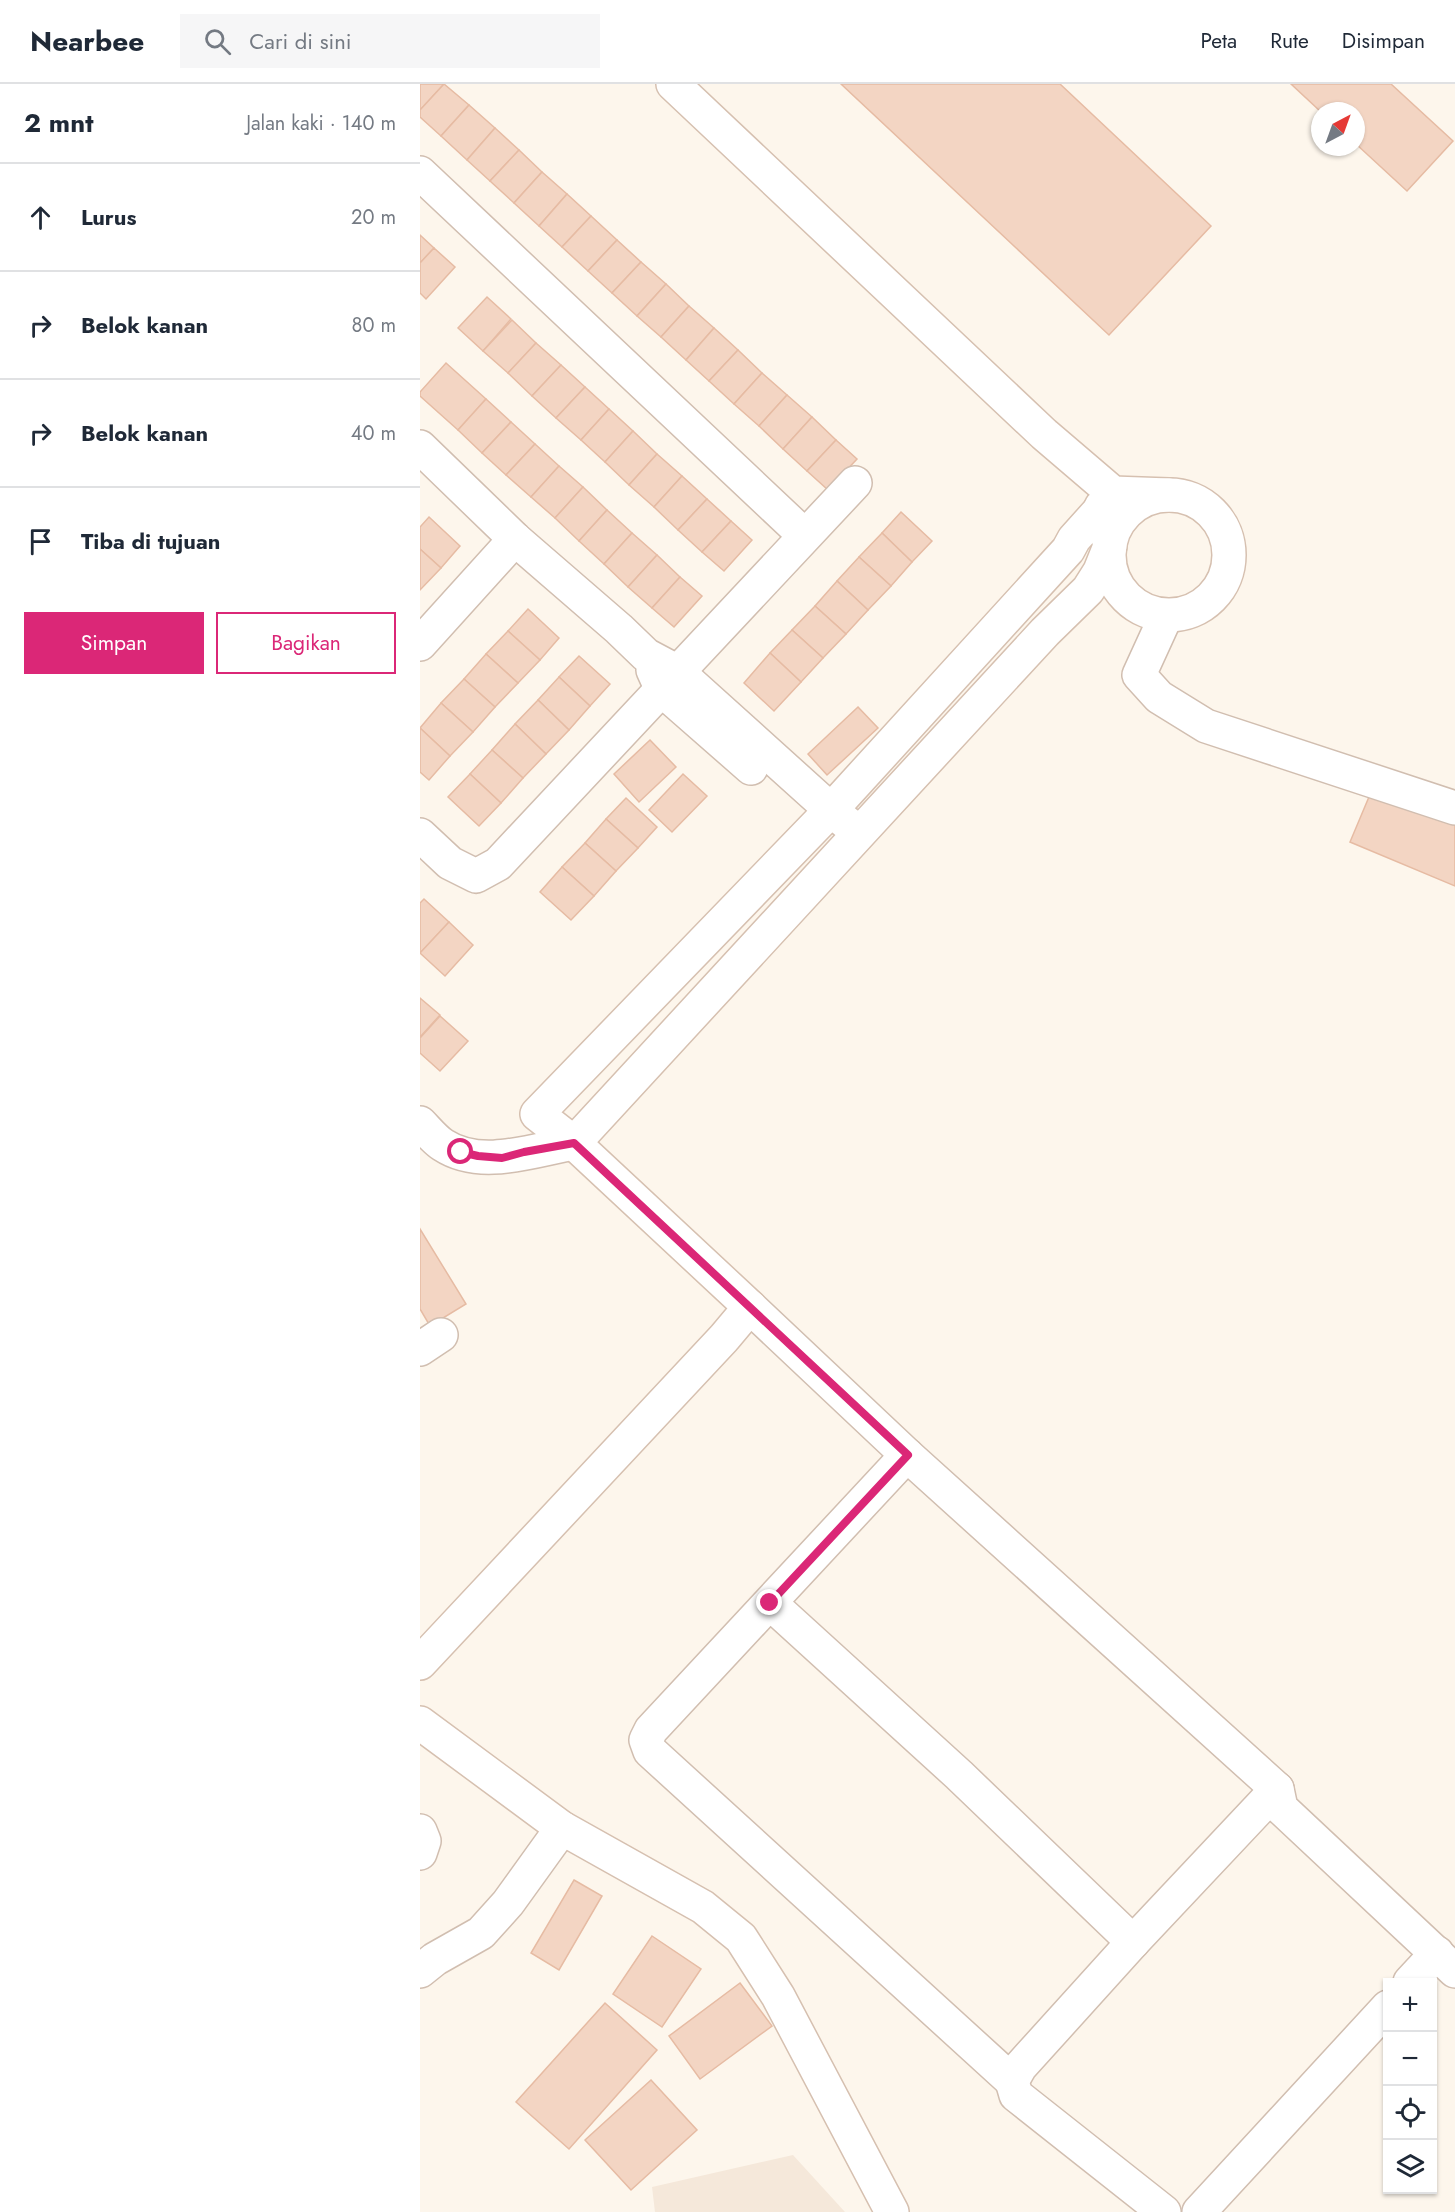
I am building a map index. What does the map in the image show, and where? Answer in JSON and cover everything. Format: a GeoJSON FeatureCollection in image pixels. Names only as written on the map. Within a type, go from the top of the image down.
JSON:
{"type":"FeatureCollection","features":[{"type":"Feature","properties":{"kind":"street"},"geometry":{"type":"LineString","coordinates":[[524,1152],[537,1114],[823,818],[1068,550],[1074,539],[1107,500],[1169,495],[1188,498],[1205,507],[1218,521],[1227,538],[1229,557],[1226,576],[1216,593],[1202,606],[1185,614],[1166,616],[1146,611],[1129,600],[1116,585],[1110,566],[1107,500],[1044,434],[673,84]]}},
{"type":"Feature","properties":{"kind":"street"},"geometry":{"type":"LineString","coordinates":[[420,173],[804,535]]}},
{"type":"Feature","properties":{"kind":"street"},"geometry":{"type":"LineString","coordinates":[[420,447],[515,539],[619,629],[670,681],[850,843]]}},
{"type":"Feature","properties":{"kind":"street"},"geometry":{"type":"LineString","coordinates":[[420,835],[450,863],[476,876],[498,864],[855,483]]}},
{"type":"Feature","properties":{"kind":"street"},"geometry":{"type":"LineString","coordinates":[[420,1123],[443,1145],[478,1156],[502,1158],[574,1143],[1045,632],[1088,590],[1100,571],[1114,530],[1123,515],[1137,504],[1152,497],[1169,495]]}},
{"type":"Feature","properties":{"kind":"street"},"geometry":{"type":"LineString","coordinates":[[420,644],[515,539]]}},
{"type":"Feature","properties":{"kind":"street"},"geometry":{"type":"LineString","coordinates":[[1166,616],[1139,675],[1160,697],[1206,726],[1455,808]]}},
{"type":"Feature","properties":{"kind":"street"},"geometry":{"type":"LineString","coordinates":[[537,1114],[574,1143],[908,1455],[1277,1790],[1281,1808],[1446,1962],[1419,1978]]}},
{"type":"Feature","properties":{"kind":"street"},"geometry":{"type":"LineString","coordinates":[[420,1664],[724,1338],[750,1307]]}},
{"type":"Feature","properties":{"kind":"street"},"geometry":{"type":"LineString","coordinates":[[908,1455],[651,1730],[646,1740],[650,1751],[1012,2081],[1016,2095],[1164,2212]]}},
{"type":"Feature","properties":{"kind":"street"},"geometry":{"type":"LineString","coordinates":[[770,1603],[959,1775],[1133,1942]]}},
{"type":"Feature","properties":{"kind":"street"},"geometry":{"type":"LineString","coordinates":[[420,1723],[562,1828],[703,1907],[741,1938],[778,1996],[892,2212]]}},
{"type":"Feature","properties":{"kind":"street"},"geometry":{"type":"LineString","coordinates":[[1012,2081],[1020,2067],[1133,1942],[1277,1790]]}},
{"type":"Feature","properties":{"kind":"street"},"geometry":{"type":"LineString","coordinates":[[420,1971],[435,1959],[481,1933],[508,1903],[562,1828]]}},
{"type":"Feature","properties":{"kind":"street"},"geometry":{"type":"LineString","coordinates":[[420,1831],[424,1841],[420,1853]]}},
{"type":"Feature","properties":{"kind":"street"},"geometry":{"type":"LineString","coordinates":[[1199,2212],[1383,2012]]}},
{"type":"Feature","properties":{"kind":"shaded area"},"geometry":{"type":"Polygon","coordinates":[[[793,2155],[845,2212],[655,2212],[652,2187],[793,2155]]]}},
{"type":"Feature","properties":{"kind":"building"},"geometry":{"type":"Polygon","coordinates":[[[420,84],[444,84],[420,110],[420,84]]]}},
{"type":"Feature","properties":{"kind":"building"},"geometry":{"type":"Polygon","coordinates":[[[444,84],[469,105],[441,136],[420,117],[420,110],[444,84]]]}},
{"type":"Feature","properties":{"kind":"building"},"geometry":{"type":"Polygon","coordinates":[[[841,84],[1060,84],[1211,226],[1109,335],[841,84]]]}},
{"type":"Feature","properties":{"kind":"building"},"geometry":{"type":"Polygon","coordinates":[[[1291,84],[1391,84],[1453,141],[1407,191],[1365,152],[1365,102],[1311,103],[1291,84]]]}},
{"type":"Feature","properties":{"kind":"building"},"geometry":{"type":"Polygon","coordinates":[[[469,105],[495,128],[467,160],[441,136],[469,105]]]}},
{"type":"Feature","properties":{"kind":"building"},"geometry":{"type":"Polygon","coordinates":[[[495,128],[519,150],[490,181],[467,160],[495,128]]]}},
{"type":"Feature","properties":{"kind":"building"},"geometry":{"type":"Polygon","coordinates":[[[519,150],[542,172],[514,203],[490,181],[519,150]]]}},
{"type":"Feature","properties":{"kind":"building"},"geometry":{"type":"Polygon","coordinates":[[[542,172],[567,194],[539,226],[514,203],[542,172]]]}},
{"type":"Feature","properties":{"kind":"building"},"geometry":{"type":"Polygon","coordinates":[[[567,194],[591,216],[562,247],[539,226],[567,194]]]}},
{"type":"Feature","properties":{"kind":"building"},"geometry":{"type":"Polygon","coordinates":[[[591,216],[617,240],[588,271],[562,247],[591,216]]]}},
{"type":"Feature","properties":{"kind":"building"},"geometry":{"type":"Polygon","coordinates":[[[420,235],[434,248],[420,263],[420,235]]]}},
{"type":"Feature","properties":{"kind":"building"},"geometry":{"type":"Polygon","coordinates":[[[617,240],[641,262],[612,293],[588,271],[617,240]]]}},
{"type":"Feature","properties":{"kind":"building"},"geometry":{"type":"Polygon","coordinates":[[[434,248],[455,267],[426,299],[420,293],[420,263],[434,248]]]}},
{"type":"Feature","properties":{"kind":"building"},"geometry":{"type":"Polygon","coordinates":[[[641,262],[666,284],[637,316],[612,293],[641,262]]]}},
{"type":"Feature","properties":{"kind":"building"},"geometry":{"type":"Polygon","coordinates":[[[666,284],[689,306],[661,337],[637,316],[666,284]]]}},
{"type":"Feature","properties":{"kind":"building"},"geometry":{"type":"Polygon","coordinates":[[[487,297],[511,319],[483,351],[458,328],[487,297]]]}},
{"type":"Feature","properties":{"kind":"building"},"geometry":{"type":"Polygon","coordinates":[[[689,306],[714,328],[686,360],[661,337],[689,306]]]}},
{"type":"Feature","properties":{"kind":"building"},"geometry":{"type":"Polygon","coordinates":[[[512,320],[536,343],[508,373],[483,351],[512,320]]]}},
{"type":"Feature","properties":{"kind":"building"},"geometry":{"type":"Polygon","coordinates":[[[714,328],[738,350],[709,381],[686,360],[714,328]]]}},
{"type":"Feature","properties":{"kind":"building"},"geometry":{"type":"Polygon","coordinates":[[[536,343],[561,365],[532,396],[508,373],[536,343]]]}},
{"type":"Feature","properties":{"kind":"building"},"geometry":{"type":"Polygon","coordinates":[[[738,350],[762,373],[734,404],[709,381],[738,350]]]}},
{"type":"Feature","properties":{"kind":"building"},"geometry":{"type":"Polygon","coordinates":[[[446,363],[486,399],[458,430],[420,396],[420,392],[446,363]]]}},
{"type":"Feature","properties":{"kind":"building"},"geometry":{"type":"Polygon","coordinates":[[[561,365],[585,387],[556,418],[532,396],[561,365]]]}},
{"type":"Feature","properties":{"kind":"building"},"geometry":{"type":"Polygon","coordinates":[[[762,373],[787,395],[759,426],[734,404],[762,373]]]}},
{"type":"Feature","properties":{"kind":"building"},"geometry":{"type":"Polygon","coordinates":[[[585,387],[609,409],[581,440],[556,418],[585,387]]]}},
{"type":"Feature","properties":{"kind":"building"},"geometry":{"type":"Polygon","coordinates":[[[787,395],[812,417],[783,449],[759,426],[787,395]]]}},
{"type":"Feature","properties":{"kind":"building"},"geometry":{"type":"Polygon","coordinates":[[[486,399],[511,422],[482,453],[458,430],[486,399]]]}},
{"type":"Feature","properties":{"kind":"building"},"geometry":{"type":"Polygon","coordinates":[[[609,409],[633,431],[605,462],[581,440],[609,409]]]}},
{"type":"Feature","properties":{"kind":"building"},"geometry":{"type":"Polygon","coordinates":[[[812,417],[836,440],[807,471],[783,449],[812,417]]]}},
{"type":"Feature","properties":{"kind":"building"},"geometry":{"type":"Polygon","coordinates":[[[511,422],[535,444],[506,475],[482,453],[511,422]]]}},
{"type":"Feature","properties":{"kind":"building"},"geometry":{"type":"Polygon","coordinates":[[[633,431],[657,454],[629,485],[605,462],[633,431]]]}},
{"type":"Feature","properties":{"kind":"building"},"geometry":{"type":"Polygon","coordinates":[[[836,440],[857,459],[828,490],[807,471],[836,440]]]}},
{"type":"Feature","properties":{"kind":"building"},"geometry":{"type":"Polygon","coordinates":[[[535,444],[559,466],[531,497],[506,475],[535,444]]]}},
{"type":"Feature","properties":{"kind":"building"},"geometry":{"type":"Polygon","coordinates":[[[657,454],[682,476],[654,507],[629,485],[657,454]]]}},
{"type":"Feature","properties":{"kind":"building"},"geometry":{"type":"Polygon","coordinates":[[[559,466],[583,487],[555,518],[531,497],[559,466]]]}},
{"type":"Feature","properties":{"kind":"building"},"geometry":{"type":"Polygon","coordinates":[[[682,476],[707,499],[678,530],[654,507],[682,476]]]}},
{"type":"Feature","properties":{"kind":"building"},"geometry":{"type":"Polygon","coordinates":[[[583,487],[607,510],[579,541],[555,518],[583,487]]]}},
{"type":"Feature","properties":{"kind":"building"},"geometry":{"type":"Polygon","coordinates":[[[707,499],[731,521],[702,552],[678,530],[707,499]]]}},
{"type":"Feature","properties":{"kind":"building"},"geometry":{"type":"Polygon","coordinates":[[[607,510],[632,533],[604,564],[579,541],[607,510]]]}},
{"type":"Feature","properties":{"kind":"building"},"geometry":{"type":"Polygon","coordinates":[[[901,512],[932,541],[912,562],[882,533],[901,512]]]}},
{"type":"Feature","properties":{"kind":"building"},"geometry":{"type":"Polygon","coordinates":[[[429,517],[460,546],[441,568],[420,549],[420,527],[429,517]]]}},
{"type":"Feature","properties":{"kind":"building"},"geometry":{"type":"Polygon","coordinates":[[[731,521],[752,540],[724,571],[702,552],[731,521]]]}},
{"type":"Feature","properties":{"kind":"building"},"geometry":{"type":"Polygon","coordinates":[[[632,533],[657,555],[628,587],[604,564],[632,533]]]}},
{"type":"Feature","properties":{"kind":"building"},"geometry":{"type":"Polygon","coordinates":[[[882,533],[912,562],[891,586],[859,557],[882,533]]]}},
{"type":"Feature","properties":{"kind":"building"},"geometry":{"type":"Polygon","coordinates":[[[420,549],[441,568],[420,590],[420,549]]]}},
{"type":"Feature","properties":{"kind":"building"},"geometry":{"type":"Polygon","coordinates":[[[657,555],[680,577],[652,608],[628,587],[657,555]]]}},
{"type":"Feature","properties":{"kind":"building"},"geometry":{"type":"Polygon","coordinates":[[[859,557],[891,586],[868,610],[837,581],[859,557]]]}},
{"type":"Feature","properties":{"kind":"building"},"geometry":{"type":"Polygon","coordinates":[[[680,577],[702,596],[674,627],[652,608],[680,577]]]}},
{"type":"Feature","properties":{"kind":"building"},"geometry":{"type":"Polygon","coordinates":[[[837,581],[868,610],[846,634],[815,606],[837,581]]]}},
{"type":"Feature","properties":{"kind":"building"},"geometry":{"type":"Polygon","coordinates":[[[815,606],[846,634],[823,658],[792,630],[815,606]]]}},
{"type":"Feature","properties":{"kind":"building"},"geometry":{"type":"Polygon","coordinates":[[[528,609],[559,638],[540,660],[508,631],[528,609]]]}},
{"type":"Feature","properties":{"kind":"building"},"geometry":{"type":"Polygon","coordinates":[[[792,630],[823,658],[801,682],[770,653],[792,630]]]}},
{"type":"Feature","properties":{"kind":"building"},"geometry":{"type":"Polygon","coordinates":[[[508,631],[540,660],[518,683],[486,654],[508,631]]]}},
{"type":"Feature","properties":{"kind":"building"},"geometry":{"type":"Polygon","coordinates":[[[770,653],[801,682],[774,711],[744,683],[770,653]]]}},
{"type":"Feature","properties":{"kind":"building"},"geometry":{"type":"Polygon","coordinates":[[[486,654],[518,683],[495,707],[464,679],[486,654]]]}},
{"type":"Feature","properties":{"kind":"building"},"geometry":{"type":"Polygon","coordinates":[[[579,656],[610,684],[590,706],[559,677],[579,656]]]}},
{"type":"Feature","properties":{"kind":"building"},"geometry":{"type":"Polygon","coordinates":[[[559,677],[590,706],[569,730],[538,700],[559,677]]]}},
{"type":"Feature","properties":{"kind":"building"},"geometry":{"type":"Polygon","coordinates":[[[464,679],[495,707],[473,732],[441,703],[464,679]]]}},
{"type":"Feature","properties":{"kind":"building"},"geometry":{"type":"Polygon","coordinates":[[[538,700],[569,730],[546,754],[515,724],[538,700]]]}},
{"type":"Feature","properties":{"kind":"building"},"geometry":{"type":"Polygon","coordinates":[[[441,703],[473,732],[450,756],[420,728],[441,703]]]}},
{"type":"Feature","properties":{"kind":"building"},"geometry":{"type":"Polygon","coordinates":[[[858,707],[878,728],[827,775],[808,754],[858,707]]]}},
{"type":"Feature","properties":{"kind":"building"},"geometry":{"type":"Polygon","coordinates":[[[515,724],[546,754],[523,778],[492,750],[515,724]]]}},
{"type":"Feature","properties":{"kind":"building"},"geometry":{"type":"Polygon","coordinates":[[[420,728],[450,756],[429,780],[420,772],[420,728]]]}},
{"type":"Feature","properties":{"kind":"building"},"geometry":{"type":"Polygon","coordinates":[[[650,740],[676,767],[639,802],[614,774],[650,740]]]}},
{"type":"Feature","properties":{"kind":"building"},"geometry":{"type":"Polygon","coordinates":[[[492,750],[523,778],[501,803],[470,774],[492,750]]]}},
{"type":"Feature","properties":{"kind":"building"},"geometry":{"type":"Polygon","coordinates":[[[470,774],[501,803],[479,826],[448,797],[470,774]]]}},
{"type":"Feature","properties":{"kind":"building"},"geometry":{"type":"Polygon","coordinates":[[[683,774],[707,796],[672,832],[649,810],[683,774]]]}},
{"type":"Feature","properties":{"kind":"building"},"geometry":{"type":"Polygon","coordinates":[[[1374,785],[1455,819],[1455,886],[1350,842],[1374,785]]]}},
{"type":"Feature","properties":{"kind":"building"},"geometry":{"type":"Polygon","coordinates":[[[626,798],[657,827],[638,848],[606,819],[626,798]]]}},
{"type":"Feature","properties":{"kind":"building"},"geometry":{"type":"Polygon","coordinates":[[[606,819],[638,848],[616,871],[585,843],[606,819]]]}},
{"type":"Feature","properties":{"kind":"building"},"geometry":{"type":"Polygon","coordinates":[[[585,843],[616,871],[594,896],[562,867],[585,843]]]}},
{"type":"Feature","properties":{"kind":"building"},"geometry":{"type":"Polygon","coordinates":[[[562,867],[594,896],[571,920],[540,892],[562,867]]]}},
{"type":"Feature","properties":{"kind":"building"},"geometry":{"type":"Polygon","coordinates":[[[424,899],[449,922],[420,953],[420,903],[424,899]]]}},
{"type":"Feature","properties":{"kind":"building"},"geometry":{"type":"Polygon","coordinates":[[[449,922],[473,945],[445,976],[420,953],[449,922]]]}},
{"type":"Feature","properties":{"kind":"building"},"geometry":{"type":"Polygon","coordinates":[[[420,998],[440,1015],[420,1037],[420,998]]]}},
{"type":"Feature","properties":{"kind":"building"},"geometry":{"type":"Polygon","coordinates":[[[440,1016],[468,1041],[440,1071],[420,1053],[420,1038],[440,1016]]]}},
{"type":"Feature","properties":{"kind":"building"},"geometry":{"type":"Polygon","coordinates":[[[420,1229],[466,1304],[430,1326],[420,1309],[420,1229]]]}},
{"type":"Feature","properties":{"kind":"building"},"geometry":{"type":"Polygon","coordinates":[[[574,1880],[602,1896],[559,1970],[531,1953],[574,1880]]]}},
{"type":"Feature","properties":{"kind":"building"},"geometry":{"type":"Polygon","coordinates":[[[652,1936],[701,1969],[662,2027],[613,1994],[652,1936]]]}},
{"type":"Feature","properties":{"kind":"building"},"geometry":{"type":"Polygon","coordinates":[[[740,1983],[772,2026],[700,2079],[669,2036],[740,1983]]]}},
{"type":"Feature","properties":{"kind":"building"},"geometry":{"type":"Polygon","coordinates":[[[605,2003],[657,2050],[569,2149],[516,2102],[605,2003]]]}},
{"type":"Feature","properties":{"kind":"building"},"geometry":{"type":"Polygon","coordinates":[[[651,2080],[697,2130],[631,2190],[585,2140],[651,2080]]]}},
{"type":"Feature","properties":{"kind":"route"},"geometry":{"type":"LineString","coordinates":[[461,1152],[502,1158],[574,1143],[908,1455],[770,1603]]}}]}
